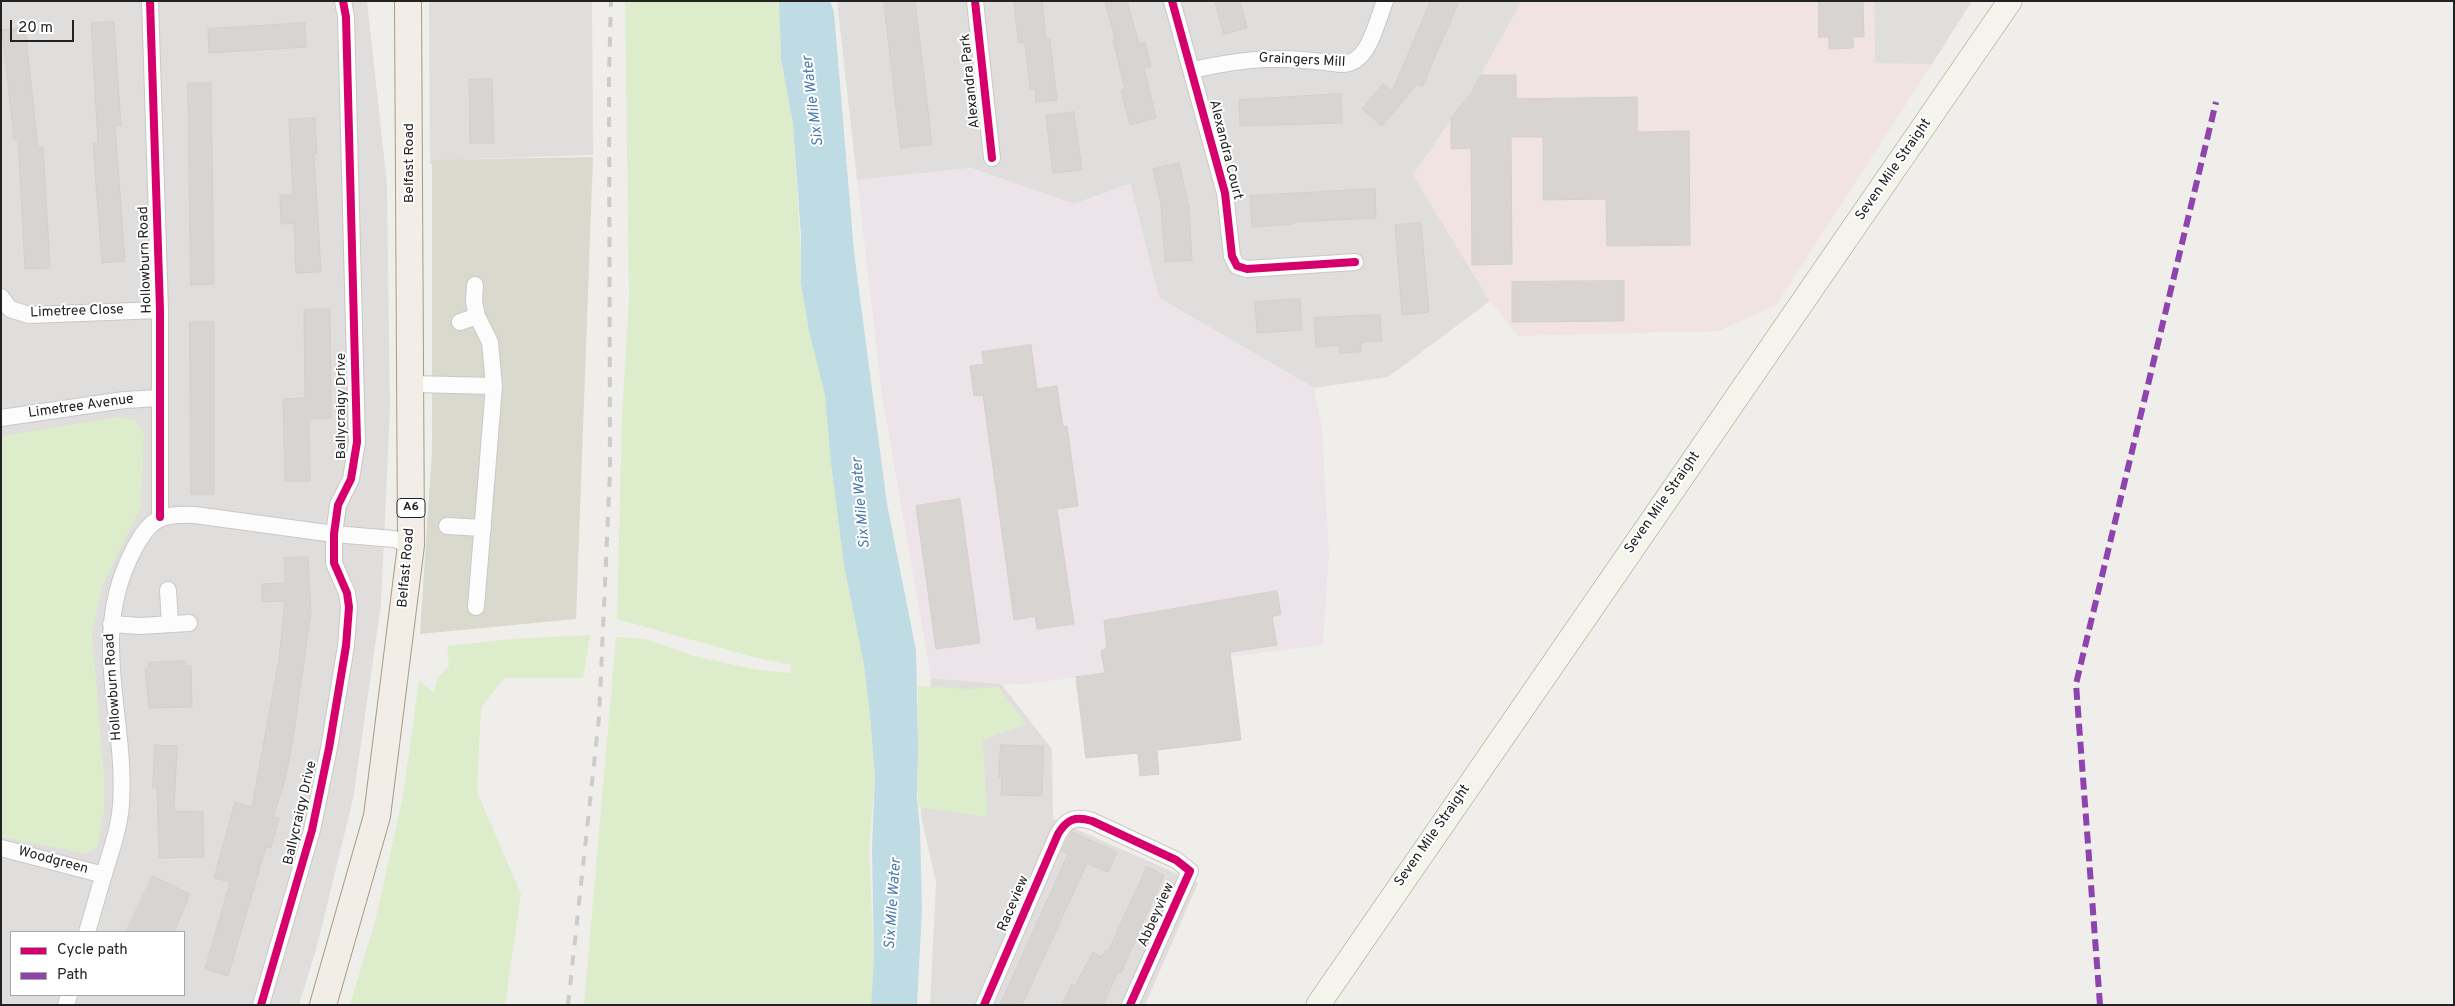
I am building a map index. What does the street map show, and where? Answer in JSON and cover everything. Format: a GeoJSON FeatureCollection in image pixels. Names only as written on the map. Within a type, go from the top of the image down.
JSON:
{"type":"FeatureCollection","features":[{"type":"Feature","properties":{"kind":"main road","name":"Belfast Road"},"geometry":{"type":"LineString","coordinates":[[322,1005],[377,816],[411,545],[412,384],[408,1]]}},
{"type":"Feature","properties":{"kind":"main road","name":"Seven Mile Straight"},"geometry":{"type":"LineString","coordinates":[[1318,1005],[2010,1]]}},
{"type":"Feature","properties":{"kind":"street","name":"Hollowburn Road"},"geometry":{"type":"LineString","coordinates":[[87,931],[117,836],[121,802],[110,650],[111,624],[115,599],[129,560],[142,534],[160,517],[160,310],[150,1]]}},
{"type":"Feature","properties":{"kind":"street","name":"Ballycraigy Drive"},"geometry":{"type":"LineString","coordinates":[[261,1005],[312,830],[329,748],[346,646],[348,600],[336,572],[333,554],[338,505],[354,467],[357,442],[346,16],[343,1]]}},
{"type":"Feature","properties":{"kind":"street","name":"Alexandra Park"},"geometry":{"type":"LineString","coordinates":[[975,1],[992,158]]}},
{"type":"Feature","properties":{"kind":"street"},"geometry":{"type":"LineString","coordinates":[[1172,1],[1192,70]]}},
{"type":"Feature","properties":{"kind":"street","name":"Graingers Mill"},"geometry":{"type":"LineString","coordinates":[[1192,70],[1234,61],[1268,58],[1341,64],[1352,63],[1365,52],[1385,1]]}},
{"type":"Feature","properties":{"kind":"street","name":"Alexandra Court"},"geometry":{"type":"LineString","coordinates":[[1192,70],[1207,133],[1225,193],[1232,256],[1236,264],[1247,269],[1355,262]]}},
{"type":"Feature","properties":{"kind":"street"},"geometry":{"type":"LineString","coordinates":[[475,285],[474,302],[490,342],[494,386],[476,607]]}},
{"type":"Feature","properties":{"kind":"street","name":"Limetree Close"},"geometry":{"type":"LineString","coordinates":[[1,297],[10,309],[29,315],[160,310]]}},
{"type":"Feature","properties":{"kind":"street"},"geometry":{"type":"LineString","coordinates":[[460,322],[478,316]]}},
{"type":"Feature","properties":{"kind":"street"},"geometry":{"type":"LineString","coordinates":[[412,384],[494,386]]}},
{"type":"Feature","properties":{"kind":"street","name":"Limetree Avenue"},"geometry":{"type":"LineString","coordinates":[[1,418],[124,400],[160,398]]}},
{"type":"Feature","properties":{"kind":"street"},"geometry":{"type":"LineString","coordinates":[[160,517],[174,514],[200,516],[334,534],[394,539],[411,545]]}},
{"type":"Feature","properties":{"kind":"street"},"geometry":{"type":"LineString","coordinates":[[447,526],[483,528]]}},
{"type":"Feature","properties":{"kind":"street"},"geometry":{"type":"LineString","coordinates":[[168,590],[170,624]]}},
{"type":"Feature","properties":{"kind":"street"},"geometry":{"type":"LineString","coordinates":[[111,624],[140,626],[189,623]]}},
{"type":"Feature","properties":{"kind":"street","name":"Raceview"},"geometry":{"type":"LineString","coordinates":[[984,1005],[1058,834],[1065,823],[1073,818]]}},
{"type":"Feature","properties":{"kind":"street","name":"Abbeyview"},"geometry":{"type":"LineString","coordinates":[[1073,818],[1092,821],[1176,860],[1190,871],[1130,1005]]}},
{"type":"Feature","properties":{"kind":"street","name":"Woodgreen"},"geometry":{"type":"LineString","coordinates":[[1,848],[104,875]]}},
{"type":"Feature","properties":{"kind":"shaded area"},"geometry":{"type":"Polygon","coordinates":[[[1,1],[367,1],[387,184],[390,408],[381,605],[353,799],[317,946],[299,1005],[1,1005],[1,1]]]}},
{"type":"Feature","properties":{"kind":"shaded area"},"geometry":{"type":"Polygon","coordinates":[[[429,1],[592,1],[593,155],[469,159],[452,164],[430,164],[429,1]]]}},
{"type":"Feature","properties":{"kind":"shaded area"},"geometry":{"type":"Polygon","coordinates":[[[837,1],[1522,1],[1474,87],[1413,175],[1490,301],[1388,377],[1314,388],[1159,298],[1130,184],[1074,204],[971,168],[857,180],[837,1]]]}},
{"type":"Feature","properties":{"kind":"shaded area"},"geometry":{"type":"Polygon","coordinates":[[[1522,1],[1874,1],[1875,63],[1932,64],[1776,305],[1719,331],[1518,336],[1490,301],[1413,175],[1474,87],[1522,1]]]}},
{"type":"Feature","properties":{"kind":"shaded area"},"geometry":{"type":"Polygon","coordinates":[[[1874,1],[1972,1],[1932,64],[1875,64],[1874,1]]]}},
{"type":"Feature","properties":{"kind":"shaded area"},"geometry":{"type":"Polygon","coordinates":[[[593,157],[576,619],[420,634],[432,450],[432,160],[593,157]]]}},
{"type":"Feature","properties":{"kind":"shaded area"},"geometry":{"type":"Polygon","coordinates":[[[971,168],[1074,204],[1130,184],[1159,298],[1314,388],[1322,428],[1329,553],[1323,645],[1018,685],[931,678],[882,395],[857,180],[971,168]]]}},
{"type":"Feature","properties":{"kind":"shaded area"},"geometry":{"type":"Polygon","coordinates":[[[931,678],[1001,684],[1052,749],[1053,819],[1198,883],[1145,1005],[930,1005],[936,882],[921,816],[931,678]]]}},
{"type":"Feature","properties":{"kind":"green space"},"geometry":{"type":"Polygon","coordinates":[[[625,1],[779,1],[781,59],[793,124],[801,256],[817,359],[825,395],[845,569],[864,665],[870,715],[875,777],[869,848],[874,962],[871,1005],[584,1005],[616,637],[645,639],[694,656],[757,670],[791,673],[791,665],[753,657],[617,619],[622,418],[629,297],[625,1]]]}},
{"type":"Feature","properties":{"kind":"green space"},"geometry":{"type":"Polygon","coordinates":[[[120,417],[136,421],[144,433],[141,506],[102,587],[92,633],[104,777],[104,811],[98,845],[91,852],[82,853],[1,837],[1,436],[120,417]]]}},
{"type":"Feature","properties":{"kind":"green space"},"geometry":{"type":"Polygon","coordinates":[[[590,635],[583,678],[504,678],[481,708],[477,792],[521,894],[505,1005],[350,1005],[376,918],[403,796],[419,680],[434,693],[437,679],[449,666],[447,646],[512,639],[590,635]]]}},
{"type":"Feature","properties":{"kind":"green space"},"geometry":{"type":"Polygon","coordinates":[[[918,686],[970,689],[999,687],[1026,724],[983,740],[987,817],[918,807],[918,686]]]}},
{"type":"Feature","properties":{"kind":"water","name":"Six Mile Water"},"geometry":{"type":"Polygon","coordinates":[[[779,1],[830,1],[834,12],[854,252],[887,504],[916,650],[917,798],[920,829],[922,910],[917,1005],[871,1005],[874,962],[872,848],[875,777],[870,715],[864,665],[844,565],[831,463],[825,395],[809,331],[801,283],[801,236],[793,124],[781,59],[779,1]]]}},
{"type":"Feature","properties":{"kind":"building"},"geometry":{"type":"Polygon","coordinates":[[[884,1],[915,1],[932,144],[901,148],[884,1]]]}},
{"type":"Feature","properties":{"kind":"building"},"geometry":{"type":"Polygon","coordinates":[[[1014,1],[1042,1],[1046,40],[1050,39],[1057,100],[1036,102],[1035,88],[1030,89],[1025,42],[1019,43],[1014,1]]]}},
{"type":"Feature","properties":{"kind":"building"},"geometry":{"type":"Polygon","coordinates":[[[1105,1],[1127,1],[1139,44],[1145,42],[1151,67],[1144,68],[1156,118],[1130,125],[1121,90],[1125,89],[1105,1]]]}},
{"type":"Feature","properties":{"kind":"building"},"geometry":{"type":"Polygon","coordinates":[[[1215,1],[1240,1],[1247,28],[1224,34],[1215,1]]]}},
{"type":"Feature","properties":{"kind":"building"},"geometry":{"type":"Polygon","coordinates":[[[1431,1],[1459,1],[1422,87],[1417,84],[1382,126],[1362,109],[1383,84],[1392,91],[1431,1]]]}},
{"type":"Feature","properties":{"kind":"building"},"geometry":{"type":"Polygon","coordinates":[[[1819,1],[1863,1],[1864,37],[1853,37],[1853,48],[1829,49],[1829,37],[1819,37],[1819,1]]]}},
{"type":"Feature","properties":{"kind":"building"},"geometry":{"type":"Polygon","coordinates":[[[114,22],[121,126],[115,126],[125,261],[102,263],[93,144],[98,143],[91,23],[114,22]]]}},
{"type":"Feature","properties":{"kind":"building"},"geometry":{"type":"Polygon","coordinates":[[[305,23],[306,47],[209,53],[208,29],[305,23]]]}},
{"type":"Feature","properties":{"kind":"building"},"geometry":{"type":"Polygon","coordinates":[[[25,28],[38,147],[43,147],[50,268],[25,269],[18,140],[14,140],[2,30],[25,28]]]}},
{"type":"Feature","properties":{"kind":"building"},"geometry":{"type":"Polygon","coordinates":[[[1481,75],[1516,75],[1516,99],[1637,97],[1637,132],[1689,131],[1690,245],[1607,246],[1606,199],[1543,200],[1543,137],[1511,137],[1512,264],[1472,265],[1471,148],[1451,149],[1451,118],[1471,93],[1481,75]]]}},
{"type":"Feature","properties":{"kind":"building"},"geometry":{"type":"Polygon","coordinates":[[[492,79],[494,143],[470,143],[469,80],[492,79]]]}},
{"type":"Feature","properties":{"kind":"building"},"geometry":{"type":"Polygon","coordinates":[[[188,83],[211,83],[214,284],[191,285],[188,83]]]}},
{"type":"Feature","properties":{"kind":"building"},"geometry":{"type":"Polygon","coordinates":[[[1341,94],[1342,123],[1240,126],[1239,100],[1341,94]]]}},
{"type":"Feature","properties":{"kind":"building"},"geometry":{"type":"Polygon","coordinates":[[[1074,112],[1082,170],[1053,173],[1046,116],[1074,112]]]}},
{"type":"Feature","properties":{"kind":"building"},"geometry":{"type":"Polygon","coordinates":[[[315,118],[317,154],[314,154],[321,272],[296,273],[294,223],[281,224],[280,195],[293,195],[289,120],[315,118]]]}},
{"type":"Feature","properties":{"kind":"building"},"geometry":{"type":"Polygon","coordinates":[[[1179,163],[1189,208],[1192,260],[1165,262],[1161,204],[1153,169],[1179,163]]]}},
{"type":"Feature","properties":{"kind":"building"},"geometry":{"type":"Polygon","coordinates":[[[1375,189],[1376,218],[1294,222],[1294,224],[1252,227],[1250,196],[1375,189]]]}},
{"type":"Feature","properties":{"kind":"building"},"geometry":{"type":"Polygon","coordinates":[[[1421,223],[1429,312],[1402,315],[1395,225],[1421,223]]]}},
{"type":"Feature","properties":{"kind":"building"},"geometry":{"type":"Polygon","coordinates":[[[1624,281],[1624,321],[1512,322],[1512,282],[1624,281]]]}},
{"type":"Feature","properties":{"kind":"building"},"geometry":{"type":"Polygon","coordinates":[[[1300,299],[1302,330],[1257,333],[1255,302],[1300,299]]]}},
{"type":"Feature","properties":{"kind":"building"},"geometry":{"type":"Polygon","coordinates":[[[330,309],[331,418],[309,419],[310,481],[285,481],[283,399],[305,398],[304,310],[330,309]]]}},
{"type":"Feature","properties":{"kind":"building"},"geometry":{"type":"Polygon","coordinates":[[[1380,315],[1382,341],[1361,342],[1361,352],[1339,353],[1339,345],[1316,347],[1314,318],[1380,315]]]}},
{"type":"Feature","properties":{"kind":"building"},"geometry":{"type":"Polygon","coordinates":[[[190,322],[214,322],[214,494],[191,494],[190,322]]]}},
{"type":"Feature","properties":{"kind":"building"},"geometry":{"type":"Polygon","coordinates":[[[1031,345],[1037,389],[1057,386],[1063,427],[1067,426],[1078,506],[1057,509],[1074,624],[1037,629],[1035,616],[1014,620],[983,395],[974,396],[970,366],[984,364],[982,352],[1031,345]]]}},
{"type":"Feature","properties":{"kind":"building"},"geometry":{"type":"Polygon","coordinates":[[[960,499],[980,643],[936,649],[916,506],[960,499]]]}},
{"type":"Feature","properties":{"kind":"building"},"geometry":{"type":"Polygon","coordinates":[[[308,557],[311,613],[293,739],[285,780],[273,817],[279,818],[271,848],[266,847],[228,976],[205,969],[230,882],[214,878],[235,802],[252,807],[279,659],[285,601],[262,602],[262,584],[285,583],[284,558],[308,557]]]}},
{"type":"Feature","properties":{"kind":"building"},"geometry":{"type":"Polygon","coordinates":[[[1277,591],[1281,614],[1272,617],[1277,645],[1230,652],[1241,740],[1157,750],[1159,774],[1140,776],[1138,753],[1086,758],[1076,677],[1105,673],[1101,651],[1107,648],[1104,621],[1277,591]]]}},
{"type":"Feature","properties":{"kind":"building"},"geometry":{"type":"Polygon","coordinates":[[[184,661],[185,666],[191,666],[192,707],[149,708],[145,668],[149,668],[148,663],[184,661]]]}},
{"type":"Feature","properties":{"kind":"building"},"geometry":{"type":"Polygon","coordinates":[[[155,745],[177,746],[174,811],[203,812],[204,857],[159,858],[157,788],[153,788],[155,745]]]}},
{"type":"Feature","properties":{"kind":"building"},"geometry":{"type":"Polygon","coordinates":[[[1001,745],[1044,746],[1042,796],[1001,795],[1002,777],[999,777],[1001,745]]]}},
{"type":"Feature","properties":{"kind":"building"},"geometry":{"type":"Polygon","coordinates":[[[1072,832],[1117,852],[1108,872],[1087,863],[1022,1005],[1000,1005],[1068,854],[1062,851],[1072,832]]]}},
{"type":"Feature","properties":{"kind":"building"},"geometry":{"type":"Polygon","coordinates":[[[1147,867],[1164,875],[1121,973],[1118,972],[1103,1005],[1062,1005],[1072,984],[1075,986],[1093,952],[1102,957],[1106,950],[1108,951],[1147,867]]]}},
{"type":"Feature","properties":{"kind":"building"},"geometry":{"type":"Polygon","coordinates":[[[153,876],[190,894],[174,931],[126,931],[153,876]]]}},
{"type":"Feature","properties":{"kind":"railway"},"geometry":{"type":"LineString","coordinates":[[568,1005],[599,718],[610,471],[609,75],[611,1]]}},
{"type":"Feature","properties":{"kind":"marked path"},"geometry":{"type":"LineString","coordinates":[[2100,1005],[2076,684],[2216,102]]}},
{"type":"Feature","properties":{"kind":"cycle path"},"geometry":{"type":"LineString","coordinates":[[150,1],[160,310],[160,517]]}},
{"type":"Feature","properties":{"kind":"cycle path"},"geometry":{"type":"LineString","coordinates":[[261,1005],[312,830],[329,748],[346,646],[349,607],[347,593],[334,563],[334,534],[338,505],[351,479],[357,442],[346,17],[343,1]]}},
{"type":"Feature","properties":{"kind":"cycle path"},"geometry":{"type":"LineString","coordinates":[[975,1],[992,158]]}},
{"type":"Feature","properties":{"kind":"cycle path"},"geometry":{"type":"LineString","coordinates":[[1172,1],[1225,193],[1232,256],[1237,266],[1247,269],[1355,262]]}},
{"type":"Feature","properties":{"kind":"cycle path"},"geometry":{"type":"LineString","coordinates":[[984,1005],[1058,834],[1068,822],[1076,819],[1092,821],[1176,860],[1190,871],[1130,1005]]}}]}
